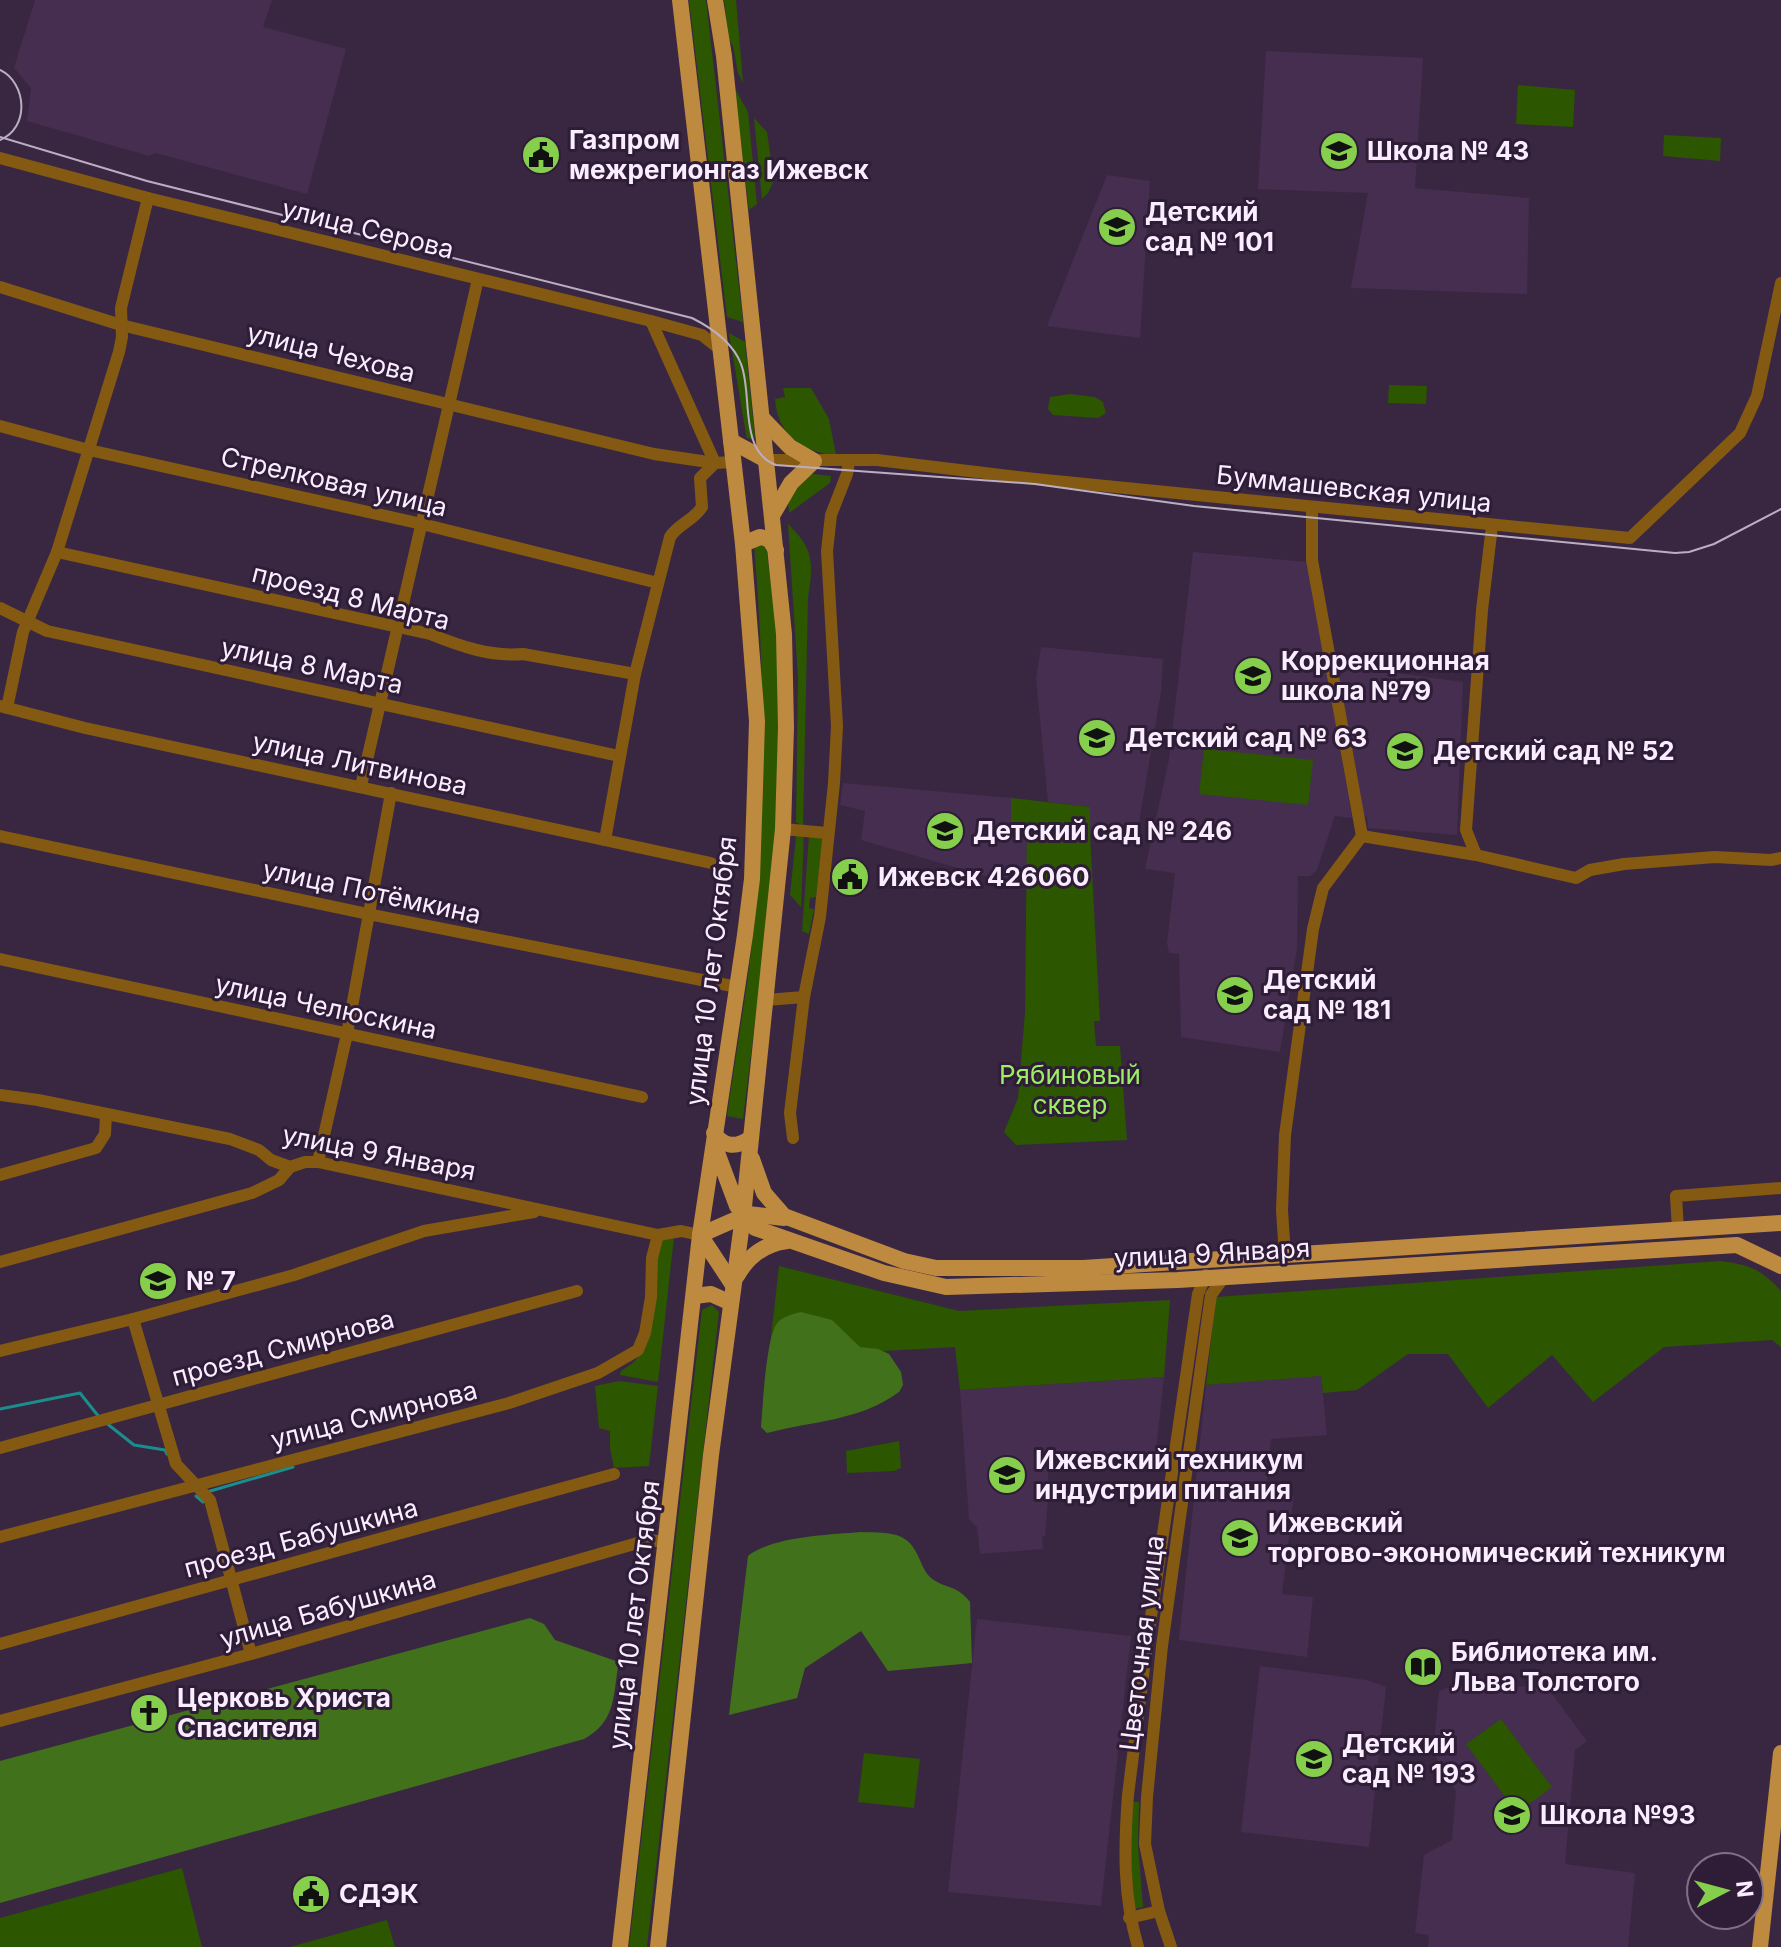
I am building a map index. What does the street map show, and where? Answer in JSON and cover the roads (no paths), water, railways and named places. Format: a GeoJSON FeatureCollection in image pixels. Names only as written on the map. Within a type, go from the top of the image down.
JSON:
{"type":"FeatureCollection","features":[{"type":"Feature","properties":{"kind":"main road","name":"улица 10 лет Октября"},"geometry":{"type":"LineString","coordinates":[[620,1947],[700,1235],[752,879],[757,721],[743,544],[680,0]]}},
{"type":"Feature","properties":{"kind":"main road","name":"улица 10 лет Октября"},"geometry":{"type":"LineString","coordinates":[[658,1947],[711,1455],[743,1216],[783,829],[784,634],[724,56],[715,0]]}},
{"type":"Feature","properties":{"kind":"main road"},"geometry":{"type":"LineString","coordinates":[[762,418],[790,447],[814,461],[791,483],[773,514]]}},
{"type":"Feature","properties":{"kind":"main road"},"geometry":{"type":"LineString","coordinates":[[731,441],[766,460]]}},
{"type":"Feature","properties":{"kind":"main road"},"geometry":{"type":"LineString","coordinates":[[743,544],[760,537],[769,539],[776,550]]}},
{"type":"Feature","properties":{"kind":"main road"},"geometry":{"type":"LineString","coordinates":[[714,1133],[719,1141],[731,1145],[740,1145],[749,1139]]}},
{"type":"Feature","properties":{"kind":"main road"},"geometry":{"type":"LineString","coordinates":[[714,1133],[723,1174],[743,1216]]}},
{"type":"Feature","properties":{"kind":"main road","name":"улица 9 Января"},"geometry":{"type":"LineString","coordinates":[[749,1139],[756,1173],[764,1193],[778,1212],[789,1219],[904,1261],[936,1268],[1083,1268],[1184,1262],[1223,1268],[1737,1245],[1781,1266]]}},
{"type":"Feature","properties":{"kind":"main road"},"geometry":{"type":"LineString","coordinates":[[733,1285],[700,1235],[754,1213],[789,1219]]}},
{"type":"Feature","properties":{"kind":"main road","name":"улица 9 Января"},"geometry":{"type":"LineString","coordinates":[[743,1216],[761,1232],[795,1240],[884,1273],[946,1287],[1178,1280],[1204,1289],[1223,1268],[1285,1256],[1781,1223]]}},
{"type":"Feature","properties":{"kind":"main road"},"geometry":{"type":"LineString","coordinates":[[733,1285],[752,1256],[774,1243],[795,1240]]}},
{"type":"Feature","properties":{"kind":"main road"},"geometry":{"type":"LineString","coordinates":[[694,1296],[722,1296],[731,1303]]}},
{"type":"Feature","properties":{"kind":"main road"},"geometry":{"type":"LineString","coordinates":[[1760,1947],[1781,1753]]}},
{"type":"Feature","properties":{"kind":"street","name":"улица Серова"},"geometry":{"type":"LineString","coordinates":[[0,158],[148,198],[651,321],[702,335],[721,350]]}},
{"type":"Feature","properties":{"kind":"street"},"geometry":{"type":"LineString","coordinates":[[4,707],[23,632],[57,552],[119,352],[121,308],[148,198]]}},
{"type":"Feature","properties":{"kind":"street"},"geometry":{"type":"LineString","coordinates":[[361,786],[478,279]]}},
{"type":"Feature","properties":{"kind":"street","name":"Буммашевская улица"},"geometry":{"type":"LineString","coordinates":[[766,460],[877,460],[1630,538],[1740,433],[1757,396],[1781,283]]}},
{"type":"Feature","properties":{"kind":"street","name":"улица Чехова"},"geometry":{"type":"LineString","coordinates":[[0,287],[121,325],[654,454],[715,463],[734,462]]}},
{"type":"Feature","properties":{"kind":"street"},"geometry":{"type":"LineString","coordinates":[[605,840],[635,674],[670,537],[676,528],[692,519],[702,507],[700,478],[715,463],[651,321]]}},
{"type":"Feature","properties":{"kind":"street","name":"Стрелковая улица"},"geometry":{"type":"LineString","coordinates":[[0,426],[89,450],[422,524],[658,583]]}},
{"type":"Feature","properties":{"kind":"street"},"geometry":{"type":"LineString","coordinates":[[793,1138],[790,1113],[804,997],[820,917],[834,783],[837,726],[827,551],[831,515],[849,461]]}},
{"type":"Feature","properties":{"kind":"street"},"geometry":{"type":"LineString","coordinates":[[1285,1256],[1282,1210],[1285,1135],[1313,929],[1323,888],[1362,836],[1312,560],[1312,507]]}},
{"type":"Feature","properties":{"kind":"street"},"geometry":{"type":"LineString","coordinates":[[1476,855],[1466,830],[1482,606],[1492,526]]}},
{"type":"Feature","properties":{"kind":"street","name":"проезд 8 Марта"},"geometry":{"type":"LineString","coordinates":[[57,552],[430,634],[467,649],[507,656],[523,654],[635,674]]}},
{"type":"Feature","properties":{"kind":"street","name":"улица 8 Марта"},"geometry":{"type":"LineString","coordinates":[[0,608],[47,631],[619,756]]}},
{"type":"Feature","properties":{"kind":"street","name":"улица Литвинова"},"geometry":{"type":"LineString","coordinates":[[4,707],[85,728],[711,863]]}},
{"type":"Feature","properties":{"kind":"street"},"geometry":{"type":"LineString","coordinates":[[318,1162],[347,1034],[391,793]]}},
{"type":"Feature","properties":{"kind":"street"},"geometry":{"type":"LineString","coordinates":[[783,829],[827,833]]}},
{"type":"Feature","properties":{"kind":"street","name":"улица Потёмкина"},"geometry":{"type":"LineString","coordinates":[[0,836],[368,914],[737,987]]}},
{"type":"Feature","properties":{"kind":"street"},"geometry":{"type":"LineString","coordinates":[[1362,836],[1476,855],[1576,878],[1590,870],[1624,864],[1715,857],[1781,858]]}},
{"type":"Feature","properties":{"kind":"street","name":"улица Челюскина"},"geometry":{"type":"LineString","coordinates":[[0,959],[642,1097]]}},
{"type":"Feature","properties":{"kind":"street"},"geometry":{"type":"LineString","coordinates":[[766,1000],[804,997]]}},
{"type":"Feature","properties":{"kind":"street","name":"улица 9 Января"},"geometry":{"type":"LineString","coordinates":[[0,1095],[230,1139],[290,1167],[318,1162],[658,1235],[681,1231],[700,1235]]}},
{"type":"Feature","properties":{"kind":"street"},"geometry":{"type":"LineString","coordinates":[[0,1175],[96,1148],[105,1134],[106,1115]]}},
{"type":"Feature","properties":{"kind":"street"},"geometry":{"type":"LineString","coordinates":[[0,1262],[252,1193],[279,1180],[290,1167]]}},
{"type":"Feature","properties":{"kind":"street"},"geometry":{"type":"LineString","coordinates":[[1678,1230],[1676,1196],[1781,1188]]}},
{"type":"Feature","properties":{"kind":"street"},"geometry":{"type":"LineString","coordinates":[[0,1351],[294,1275],[424,1231],[544,1210]]}},
{"type":"Feature","properties":{"kind":"street","name":"улица Смирнова"},"geometry":{"type":"LineString","coordinates":[[0,1537],[509,1403],[589,1377],[638,1350],[645,1333],[651,1297],[652,1258],[658,1235]]}},
{"type":"Feature","properties":{"kind":"street"},"geometry":{"type":"LineString","coordinates":[[1184,1262],[1204,1289]]}},
{"type":"Feature","properties":{"kind":"street","name":"Цветочная улица"},"geometry":{"type":"LineString","coordinates":[[1138,1947],[1129,1918],[1124,1850],[1128,1795],[1175,1443],[1204,1289]]}},
{"type":"Feature","properties":{"kind":"street","name":"Цветочная улица"},"geometry":{"type":"LineString","coordinates":[[1171,1947],[1159,1911],[1145,1844],[1147,1797],[1162,1646],[1190,1445],[1204,1289]]}},
{"type":"Feature","properties":{"kind":"street","name":"проезд Смирнова"},"geometry":{"type":"LineString","coordinates":[[0,1448],[577,1291]]}},
{"type":"Feature","properties":{"kind":"street"},"geometry":{"type":"LineString","coordinates":[[133,1319],[176,1464],[210,1500],[251,1654]]}},
{"type":"Feature","properties":{"kind":"street"},"geometry":{"type":"LineString","coordinates":[[1175,1443],[1190,1445]]}},
{"type":"Feature","properties":{"kind":"street","name":"проезд Бабушкина"},"geometry":{"type":"LineString","coordinates":[[0,1644],[614,1474]]}},
{"type":"Feature","properties":{"kind":"street","name":"улица Бабушкина"},"geometry":{"type":"LineString","coordinates":[[0,1721],[251,1654],[648,1540],[667,1542]]}},
{"type":"Feature","properties":{"kind":"street"},"geometry":{"type":"LineString","coordinates":[[1147,1644],[1162,1646]]}},
{"type":"Feature","properties":{"kind":"street"},"geometry":{"type":"LineString","coordinates":[[1128,1795],[1147,1797]]}},
{"type":"Feature","properties":{"kind":"street"},"geometry":{"type":"LineString","coordinates":[[1129,1918],[1159,1911]]}},
{"type":"Feature","properties":{"kind":"waterway"},"geometry":{"type":"LineString","coordinates":[[0,1409],[80,1393],[99,1417]]}},
{"type":"Feature","properties":{"kind":"waterway"},"geometry":{"type":"LineString","coordinates":[[105,1422],[134,1445],[165,1450],[167,1454]]}},
{"type":"Feature","properties":{"kind":"waterway"},"geometry":{"type":"LineString","coordinates":[[207,1492],[293,1467]]}},
{"type":"Feature","properties":{"kind":"waterway"},"geometry":{"type":"LineString","coordinates":[[196,1496],[203,1502]]}},
{"type":"Feature","properties":{"kind":"tram line"},"geometry":{"type":"LineString","coordinates":[[0,70],[16,85],[21,105],[16,126],[0,140]]}},
{"type":"Feature","properties":{"kind":"tram line"},"geometry":{"type":"LineString","coordinates":[[0,137],[147,181],[692,318],[707,326],[733,349],[744,376],[751,435],[764,458],[776,465],[1035,484],[1194,506],[1675,553],[1714,544],[1781,509]]}},
{"type":"Feature","properties":{"kind":"place","name":"Школа № 43"},"geometry":{"type":"Point","coordinates":[1339,151]}},
{"type":"Feature","properties":{"kind":"place","name":"Газпром межрегионгаз Ижевск"},"geometry":{"type":"Point","coordinates":[541,155]}},
{"type":"Feature","properties":{"kind":"place","name":"Детский сад № 101"},"geometry":{"type":"Point","coordinates":[1117,227]}},
{"type":"Feature","properties":{"kind":"place","name":"Коррекционная школа №79"},"geometry":{"type":"Point","coordinates":[1253,676]}},
{"type":"Feature","properties":{"kind":"place","name":"Детский сад № 63"},"geometry":{"type":"Point","coordinates":[1097,738]}},
{"type":"Feature","properties":{"kind":"place","name":"Детский сад № 52"},"geometry":{"type":"Point","coordinates":[1405,751]}},
{"type":"Feature","properties":{"kind":"place","name":"Детский сад № 246"},"geometry":{"type":"Point","coordinates":[945,831]}},
{"type":"Feature","properties":{"kind":"place","name":"Ижевск 426060"},"geometry":{"type":"Point","coordinates":[850,877]}},
{"type":"Feature","properties":{"kind":"place","name":"Детский сад № 181"},"geometry":{"type":"Point","coordinates":[1235,995]}},
{"type":"Feature","properties":{"kind":"place","name":"№ 7"},"geometry":{"type":"Point","coordinates":[158,1281]}},
{"type":"Feature","properties":{"kind":"place","name":"Ижевский техникум индустрии питания"},"geometry":{"type":"Point","coordinates":[1007,1475]}},
{"type":"Feature","properties":{"kind":"place","name":"Ижевский торгово-экономический техникум"},"geometry":{"type":"Point","coordinates":[1240,1538]}},
{"type":"Feature","properties":{"kind":"place","name":"Библиотека им. Льва Толстого"},"geometry":{"type":"Point","coordinates":[1423,1667]}},
{"type":"Feature","properties":{"kind":"place","name":"Церковь Христа Спасителя"},"geometry":{"type":"Point","coordinates":[149,1713]}},
{"type":"Feature","properties":{"kind":"place","name":"Детский сад № 193"},"geometry":{"type":"Point","coordinates":[1314,1759]}},
{"type":"Feature","properties":{"kind":"place","name":"Школа №93"},"geometry":{"type":"Point","coordinates":[1512,1815]}},
{"type":"Feature","properties":{"kind":"place","name":"СДЭК"},"geometry":{"type":"Point","coordinates":[311,1894]}},
{"type":"Feature","properties":{"kind":"park label","name":"Рябиновый сквер"},"geometry":{"type":"Point","coordinates":[1070,1090]}}]}
